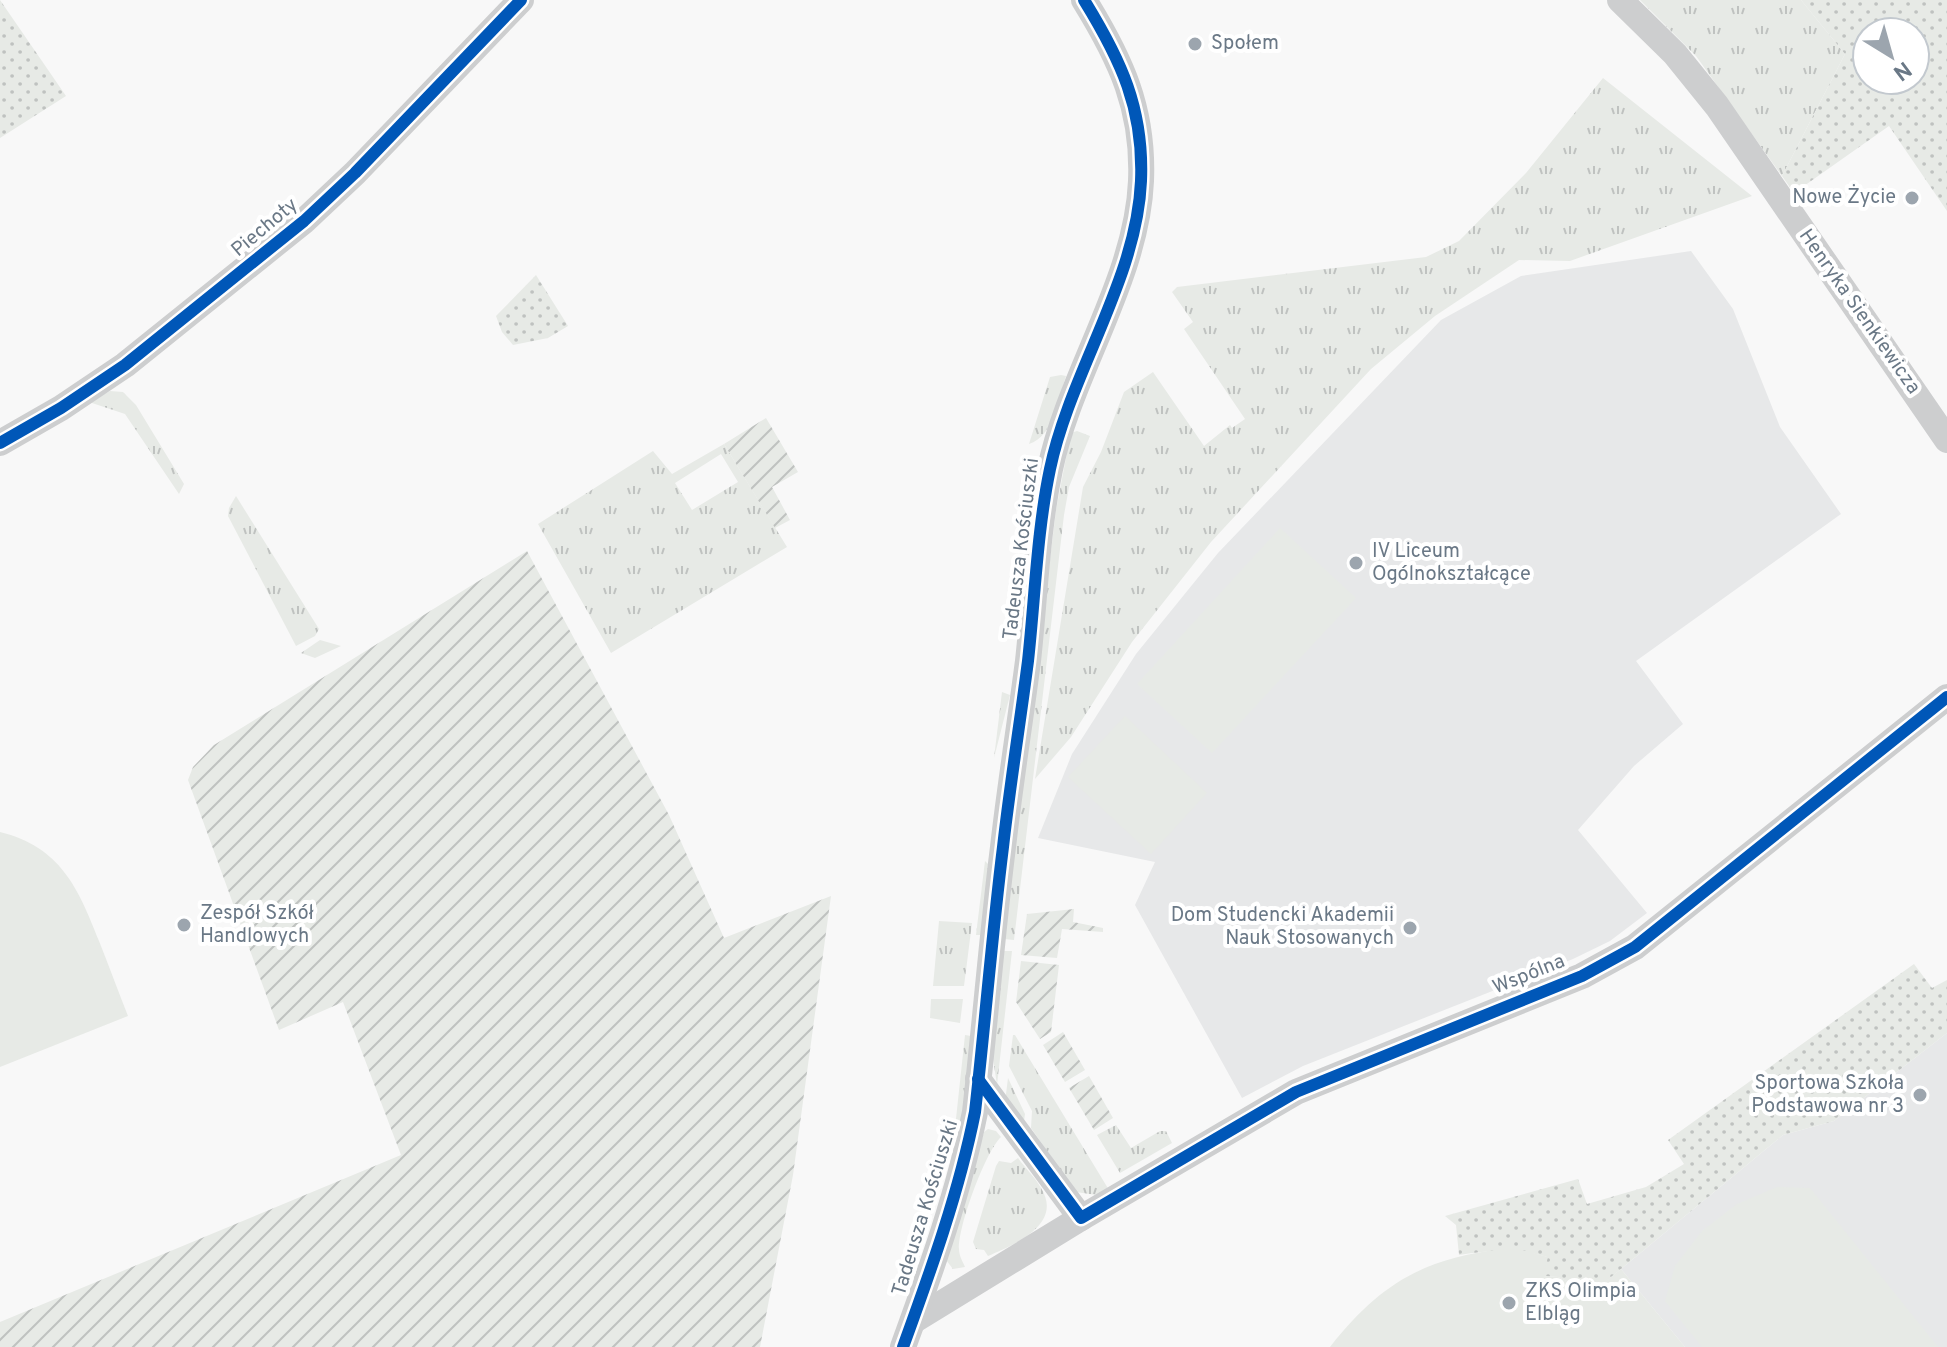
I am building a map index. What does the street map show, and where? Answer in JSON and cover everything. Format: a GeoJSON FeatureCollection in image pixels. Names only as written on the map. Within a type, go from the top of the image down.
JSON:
{"type":"FeatureCollection","features":[{"type":"Feature","properties":{"kind":"street","name":"Piechoty"},"geometry":{"type":"LineString","coordinates":[[0,443],[61,408],[125,365],[274,247],[335,194],[521,0]]}},
{"type":"Feature","properties":{"kind":"street","name":"Tadeusza Kościuszki"},"geometry":{"type":"LineString","coordinates":[[903,1347],[969,1142],[1050,468],[1128,253],[1141,183],[1139,134],[1131,92],[1109,41],[1084,0]]}},
{"type":"Feature","properties":{"kind":"street","name":"Henryka Sienkiewicza"},"geometry":{"type":"LineString","coordinates":[[1620,0],[1675,54],[1717,106],[1947,440]]}},
{"type":"Feature","properties":{"kind":"street","name":"Wspólna"},"geometry":{"type":"LineString","coordinates":[[913,1321],[1296,1092],[1582,976],[1622,956],[1678,915],[1947,697]]}},
{"type":"Feature","properties":{"kind":"street"},"geometry":{"type":"LineString","coordinates":[[978,1079],[1081,1218]]}},
{"type":"Feature","properties":{"kind":"shaded area"},"geometry":{"type":"Polygon","coordinates":[[[1691,251],[1733,309],[1780,427],[1841,514],[1636,661],[1683,724],[1634,766],[1578,830],[1647,913],[1610,941],[1573,959],[1303,1066],[1242,1098],[1135,905],[1155,862],[1038,838],[1072,754],[1136,654],[1218,553],[1441,320],[1521,276],[1691,251]]]}},
{"type":"Feature","properties":{"kind":"shaded area"},"geometry":{"type":"Polygon","coordinates":[[[1947,1033],[1947,1347],[1685,1347],[1621,1269],[1783,1135],[1834,1121],[1947,1033]]]}},
{"type":"Feature","properties":{"kind":"green space"},"geometry":{"type":"Polygon","coordinates":[[[0,0],[66,96],[0,138],[0,0]]]}},
{"type":"Feature","properties":{"kind":"green space"},"geometry":{"type":"Polygon","coordinates":[[[1640,0],[1801,0],[1845,54],[1782,176],[1696,56],[1640,0]]]}},
{"type":"Feature","properties":{"kind":"green space"},"geometry":{"type":"Polygon","coordinates":[[[1801,0],[1947,0],[1947,211],[1889,126],[1794,193],[1782,176],[1845,54],[1801,0]]]}},
{"type":"Feature","properties":{"kind":"green space"},"geometry":{"type":"Polygon","coordinates":[[[1603,78],[1752,196],[1570,261],[1519,260],[1435,316],[1371,369],[1211,542],[1132,642],[1071,737],[1035,779],[1083,487],[1101,452],[1124,392],[1153,372],[1204,446],[1230,425],[1232,428],[1245,419],[1184,329],[1193,322],[1172,292],[1177,287],[1426,257],[1459,241],[1526,173],[1603,78]]]}},
{"type":"Feature","properties":{"kind":"green space"},"geometry":{"type":"Polygon","coordinates":[[[536,275],[568,326],[548,338],[513,345],[502,332],[496,316],[536,275]]]}},
{"type":"Feature","properties":{"kind":"green space"},"geometry":{"type":"Polygon","coordinates":[[[1066,376],[1050,425],[1037,440],[1029,444],[1050,377],[1066,376]]]}},
{"type":"Feature","properties":{"kind":"green space"},"geometry":{"type":"Polygon","coordinates":[[[110,391],[123,392],[136,405],[184,484],[179,494],[125,414],[89,402],[110,391]]]}},
{"type":"Feature","properties":{"kind":"green space"},"geometry":{"type":"Polygon","coordinates":[[[766,418],[798,472],[772,487],[790,520],[775,528],[724,444],[766,418]]]}},
{"type":"Feature","properties":{"kind":"green space"},"geometry":{"type":"Polygon","coordinates":[[[1077,431],[1090,436],[1069,487],[1064,515],[1014,940],[1004,939],[1056,510],[1071,433],[1077,431]]]}},
{"type":"Feature","properties":{"kind":"green space"},"geometry":{"type":"Polygon","coordinates":[[[724,444],[787,547],[611,653],[538,524],[653,451],[672,474],[724,444]],[[721,454],[675,483],[692,510],[738,482],[721,454]]]}},
{"type":"Feature","properties":{"kind":"green space"},"geometry":{"type":"Polygon","coordinates":[[[1026,459],[1038,469],[1021,613],[1012,614],[1028,485],[1024,466],[1026,459]]]}},
{"type":"Feature","properties":{"kind":"green space"},"geometry":{"type":"Polygon","coordinates":[[[236,496],[319,629],[315,636],[296,646],[228,516],[236,496]]]}},
{"type":"Feature","properties":{"kind":"green space"},"geometry":{"type":"Polygon","coordinates":[[[1280,528],[1356,598],[1212,753],[1137,684],[1280,528]]]}},
{"type":"Feature","properties":{"kind":"green space"},"geometry":{"type":"Polygon","coordinates":[[[527,551],[669,815],[724,938],[831,896],[793,1175],[760,1347],[0,1347],[0,1322],[401,1155],[343,1002],[279,1030],[188,780],[193,767],[214,745],[527,551]]]}},
{"type":"Feature","properties":{"kind":"green space"},"geometry":{"type":"Polygon","coordinates":[[[320,640],[341,646],[315,658],[301,653],[320,640]]]}},
{"type":"Feature","properties":{"kind":"green space"},"geometry":{"type":"Polygon","coordinates":[[[1002,692],[1010,695],[994,758],[1002,692]]]}},
{"type":"Feature","properties":{"kind":"green space"},"geometry":{"type":"Polygon","coordinates":[[[1125,716],[1207,793],[1151,854],[1068,777],[1125,716]]]}},
{"type":"Feature","properties":{"kind":"green space"},"geometry":{"type":"Polygon","coordinates":[[[0,832],[38,848],[64,872],[91,921],[128,1016],[0,1067],[0,832]]]}},
{"type":"Feature","properties":{"kind":"green space"},"geometry":{"type":"Polygon","coordinates":[[[985,861],[988,864],[983,935],[976,935],[985,861]]]}},
{"type":"Feature","properties":{"kind":"green space"},"geometry":{"type":"Polygon","coordinates":[[[1074,909],[1073,922],[1103,928],[1103,932],[1062,929],[1057,958],[1021,955],[1027,914],[1074,909]]]}},
{"type":"Feature","properties":{"kind":"green space"},"geometry":{"type":"Polygon","coordinates":[[[939,921],[972,923],[964,986],[933,986],[939,921]]]}},
{"type":"Feature","properties":{"kind":"green space"},"geometry":{"type":"Polygon","coordinates":[[[1003,951],[1012,951],[997,1085],[993,1058],[1003,951]]]}},
{"type":"Feature","properties":{"kind":"green space"},"geometry":{"type":"Polygon","coordinates":[[[1021,961],[1059,965],[1051,1032],[1040,1039],[1016,1002],[1021,961]]]}},
{"type":"Feature","properties":{"kind":"green space"},"geometry":{"type":"Polygon","coordinates":[[[1914,964],[1932,988],[1947,980],[1947,1033],[1834,1121],[1783,1135],[1592,1293],[1558,1277],[1542,1276],[1547,1257],[1503,1251],[1459,1255],[1456,1225],[1445,1216],[1578,1179],[1587,1204],[1646,1187],[1684,1164],[1668,1140],[1914,964]]]}},
{"type":"Feature","properties":{"kind":"green space"},"geometry":{"type":"Polygon","coordinates":[[[931,999],[963,999],[960,1023],[930,1018],[931,999]]]}},
{"type":"Feature","properties":{"kind":"green space"},"geometry":{"type":"Polygon","coordinates":[[[1063,1032],[1085,1070],[1065,1082],[1043,1045],[1063,1032]]]}},
{"type":"Feature","properties":{"kind":"green space"},"geometry":{"type":"Polygon","coordinates":[[[965,1035],[971,1036],[962,1123],[955,1128],[965,1035]]]}},
{"type":"Feature","properties":{"kind":"green space"},"geometry":{"type":"Polygon","coordinates":[[[1013,1035],[1109,1190],[1096,1195],[1076,1192],[1031,1128],[1032,1111],[1009,1066],[1013,1035]]]}},
{"type":"Feature","properties":{"kind":"green space"},"geometry":{"type":"Polygon","coordinates":[[[1089,1076],[1113,1118],[1094,1130],[1069,1088],[1089,1076]]]}},
{"type":"Feature","properties":{"kind":"green space"},"geometry":{"type":"Polygon","coordinates":[[[1008,1078],[1025,1114],[1024,1121],[1005,1102],[1008,1078]]]}},
{"type":"Feature","properties":{"kind":"green space"},"geometry":{"type":"Polygon","coordinates":[[[1116,1125],[1131,1148],[1160,1131],[1166,1131],[1172,1143],[1120,1173],[1097,1135],[1116,1125]]]}},
{"type":"Feature","properties":{"kind":"green space"},"geometry":{"type":"Polygon","coordinates":[[[988,1129],[996,1131],[1001,1137],[980,1173],[963,1224],[959,1249],[965,1267],[953,1269],[946,1260],[984,1132],[988,1129]]]}},
{"type":"Feature","properties":{"kind":"green space"},"geometry":{"type":"Polygon","coordinates":[[[1018,1158],[1041,1188],[1046,1213],[1032,1232],[988,1256],[984,1250],[976,1249],[973,1242],[996,1166],[999,1161],[1011,1163],[1018,1158]]]}},
{"type":"Feature","properties":{"kind":"green space"},"geometry":{"type":"Polygon","coordinates":[[[1777,1187],[1810,1188],[1938,1347],[1702,1347],[1665,1301],[1675,1266],[1702,1231],[1737,1204],[1777,1187]]]}},
{"type":"Feature","properties":{"kind":"green space","name":"ZKS Olimpia Elbląg"},"geometry":{"type":"Polygon","coordinates":[[[1502,1249],[1522,1250],[1548,1257],[1543,1276],[1558,1277],[1592,1292],[1621,1269],[1685,1347],[1330,1347],[1367,1307],[1405,1278],[1448,1260],[1502,1249]]]}},
{"type":"Feature","properties":{"kind":"cycle path"},"geometry":{"type":"LineString","coordinates":[[0,443],[61,408],[125,365],[304,221],[355,173],[521,0]]}},
{"type":"Feature","properties":{"kind":"cycle path"},"geometry":{"type":"LineString","coordinates":[[903,1347],[953,1201],[975,1112],[999,880],[1050,469],[1072,397],[1116,290],[1137,218],[1141,155],[1134,108],[1109,43],[1084,0]]}},
{"type":"Feature","properties":{"kind":"cycle path"},"geometry":{"type":"LineString","coordinates":[[978,1079],[1081,1218],[1296,1092],[1582,976],[1635,947],[1947,697]]}},
{"type":"Feature","properties":{"kind":"place","name":"Społem"},"geometry":{"type":"Point","coordinates":[1195,44]}},
{"type":"Feature","properties":{"kind":"place","name":"Nowe Życie"},"geometry":{"type":"Point","coordinates":[1912,198]}},
{"type":"Feature","properties":{"kind":"place","name":"IV Liceum Ogólnokształcące"},"geometry":{"type":"Point","coordinates":[1356,563]}},
{"type":"Feature","properties":{"kind":"place","name":"Zespół Szkół Handlowych"},"geometry":{"type":"Point","coordinates":[184,925]}},
{"type":"Feature","properties":{"kind":"place","name":"Dom Studencki Akademii Nauk Stosowanych"},"geometry":{"type":"Point","coordinates":[1410,928]}},
{"type":"Feature","properties":{"kind":"place","name":"Sportowa Szkoła Podstawowa nr 3"},"geometry":{"type":"Point","coordinates":[1920,1095]}},
{"type":"Feature","properties":{"kind":"place","name":"ZKS Olimpia Elbląg"},"geometry":{"type":"Point","coordinates":[1509,1303]}}]}
